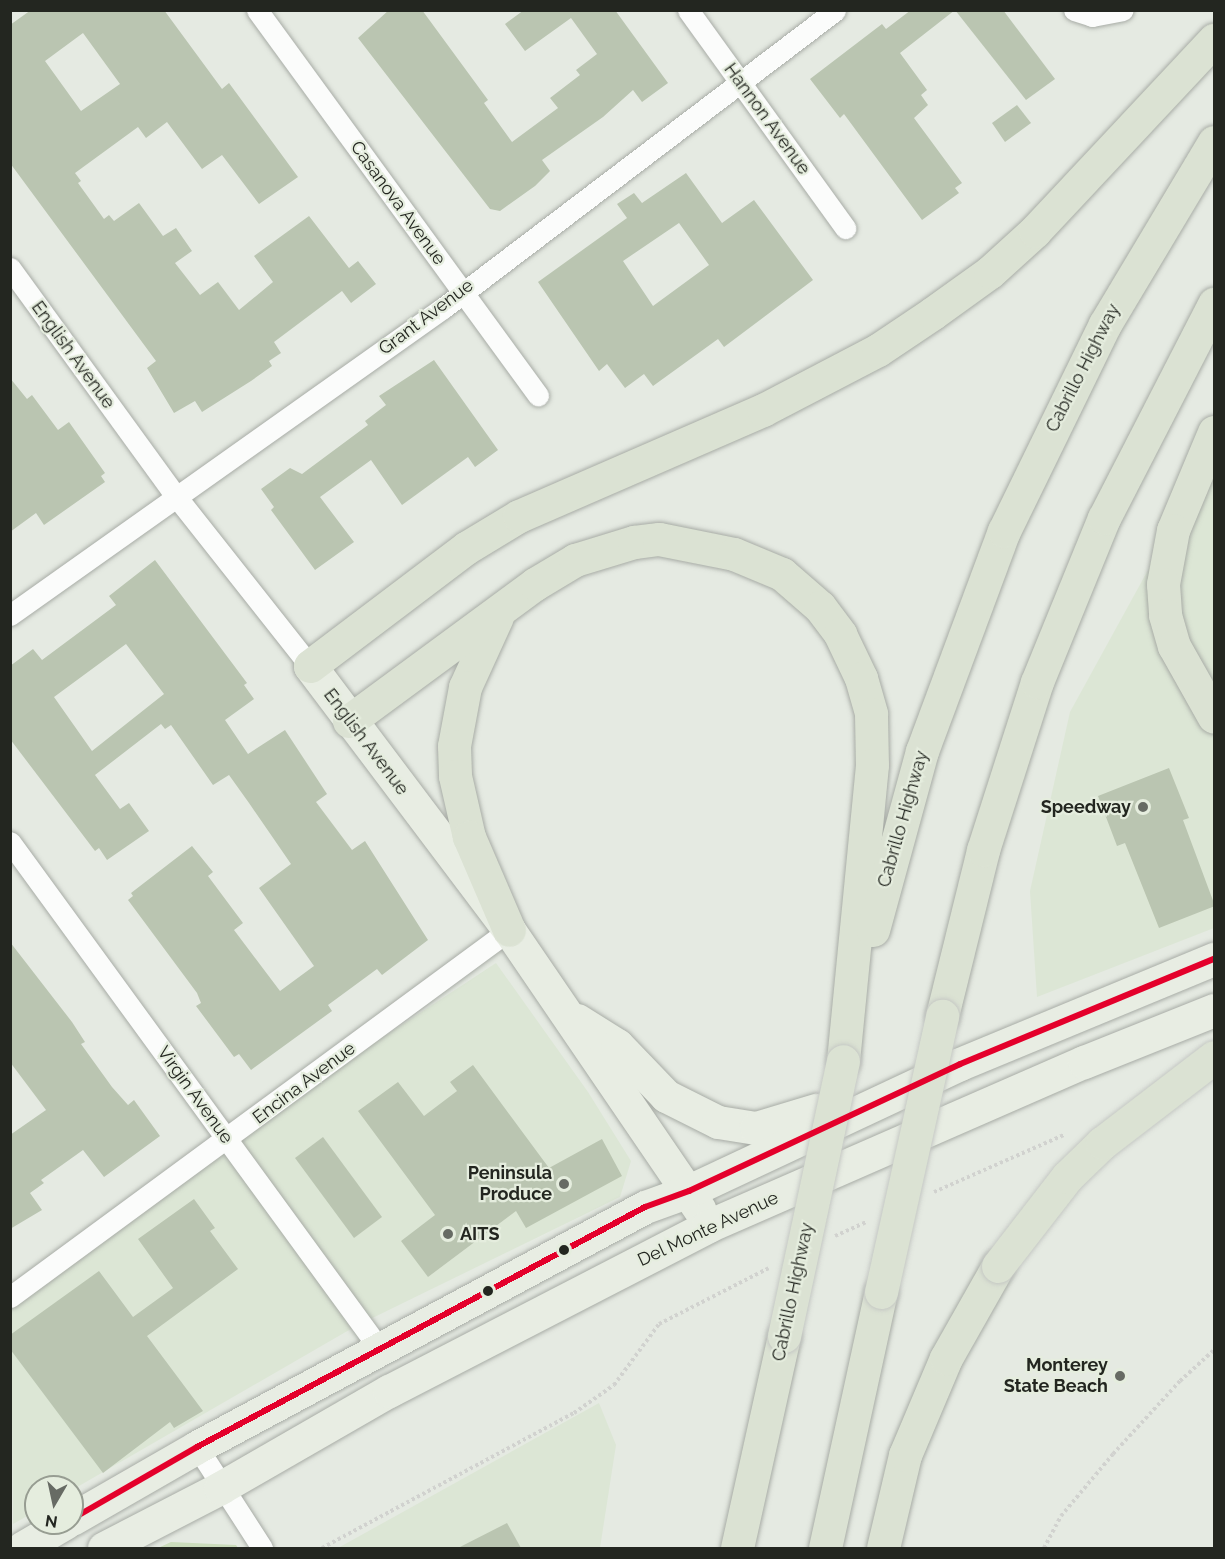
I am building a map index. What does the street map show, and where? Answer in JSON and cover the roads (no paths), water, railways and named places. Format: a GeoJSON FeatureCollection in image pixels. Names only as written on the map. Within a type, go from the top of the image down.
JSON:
{"type":"FeatureCollection","features":[{"type":"Feature","properties":{"kind":"highway"},"geometry":{"type":"LineString","coordinates":[[310,666],[466,548],[519,516],[802,391],[878,351],[933,313],[990,272],[1035,231],[1215,40]]}},
{"type":"Feature","properties":{"kind":"highway","name":"Cabrillo Highway"},"geometry":{"type":"LineString","coordinates":[[737,1548],[843,1061],[906,806],[982,585],[1078,375],[1163,222],[1215,142]]}},
{"type":"Feature","properties":{"kind":"highway"},"geometry":{"type":"LineString","coordinates":[[825,1548],[942,1016],[983,850],[1037,682],[1104,518],[1215,304]]}},
{"type":"Feature","properties":{"kind":"highway"},"geometry":{"type":"LineString","coordinates":[[1215,432],[1171,536],[1163,584],[1166,615],[1174,646],[1215,717]]}},
{"type":"Feature","properties":{"kind":"highway"},"geometry":{"type":"LineString","coordinates":[[349,721],[575,560],[634,542],[659,539],[734,554],[782,574],[831,621],[861,678],[871,714],[873,748],[843,1061]]}},
{"type":"Feature","properties":{"kind":"highway"},"geometry":{"type":"LineString","coordinates":[[499,613],[465,687],[454,746],[455,776],[469,837],[509,930]]}},
{"type":"Feature","properties":{"kind":"highway"},"geometry":{"type":"LineString","coordinates":[[883,1548],[905,1455],[946,1358],[998,1266],[1067,1177],[1102,1143],[1215,1057]]}},
{"type":"Feature","properties":{"kind":"main road","name":"English Avenue"},"geometry":{"type":"LineString","coordinates":[[310,666],[349,721],[509,930],[689,1191],[708,1226]]}},
{"type":"Feature","properties":{"kind":"main road"},"geometry":{"type":"LineString","coordinates":[[84,1512],[197,1447],[379,1348],[645,1207],[689,1191],[960,1064],[1215,959]]}},
{"type":"Feature","properties":{"kind":"main road","name":"Del Monte Avenue"},"geometry":{"type":"LineString","coordinates":[[104,1548],[220,1488],[389,1391],[708,1226],[1084,1062],[1215,1010]]}},
{"type":"Feature","properties":{"kind":"main road"},"geometry":{"type":"LineString","coordinates":[[567,1015],[617,1045],[666,1096],[701,1115],[737,1127],[777,1124],[884,1081],[924,1068],[960,1064]]}},
{"type":"Feature","properties":{"kind":"main road"},"geometry":{"type":"LineString","coordinates":[[22,1548],[44,1535]]}},
{"type":"Feature","properties":{"kind":"street","name":"Casanova Avenue"},"geometry":{"type":"LineString","coordinates":[[257,10],[538,396]]}},
{"type":"Feature","properties":{"kind":"street","name":"Hannon Avenue"},"geometry":{"type":"LineString","coordinates":[[688,10],[845,228]]}},
{"type":"Feature","properties":{"kind":"street","name":"Grant Avenue"},"geometry":{"type":"LineString","coordinates":[[10,615],[175,495],[404,335],[835,10]]}},
{"type":"Feature","properties":{"kind":"street"},"geometry":{"type":"LineString","coordinates":[[1074,10],[1092,16],[1122,10]]}},
{"type":"Feature","properties":{"kind":"street","name":"English Avenue"},"geometry":{"type":"LineString","coordinates":[[10,268],[175,495],[310,666]]}},
{"type":"Feature","properties":{"kind":"street","name":"Virgin Avenue"},"geometry":{"type":"LineString","coordinates":[[10,842],[379,1348]]}},
{"type":"Feature","properties":{"kind":"street","name":"Encina Avenue"},"geometry":{"type":"LineString","coordinates":[[10,1297],[228,1139],[509,930]]}},
{"type":"Feature","properties":{"kind":"street"},"geometry":{"type":"LineString","coordinates":[[197,1447],[220,1488],[262,1548]]}},
{"type":"Feature","properties":{"kind":"place","name":"Speedway"},"geometry":{"type":"Point","coordinates":[1143,807]}},
{"type":"Feature","properties":{"kind":"place","name":"Peninsula Produce"},"geometry":{"type":"Point","coordinates":[564,1184]}},
{"type":"Feature","properties":{"kind":"place","name":"AITS"},"geometry":{"type":"Point","coordinates":[448,1234]}},
{"type":"Feature","properties":{"kind":"place","name":"Monterey State Beach"},"geometry":{"type":"Point","coordinates":[1120,1376]}}]}
